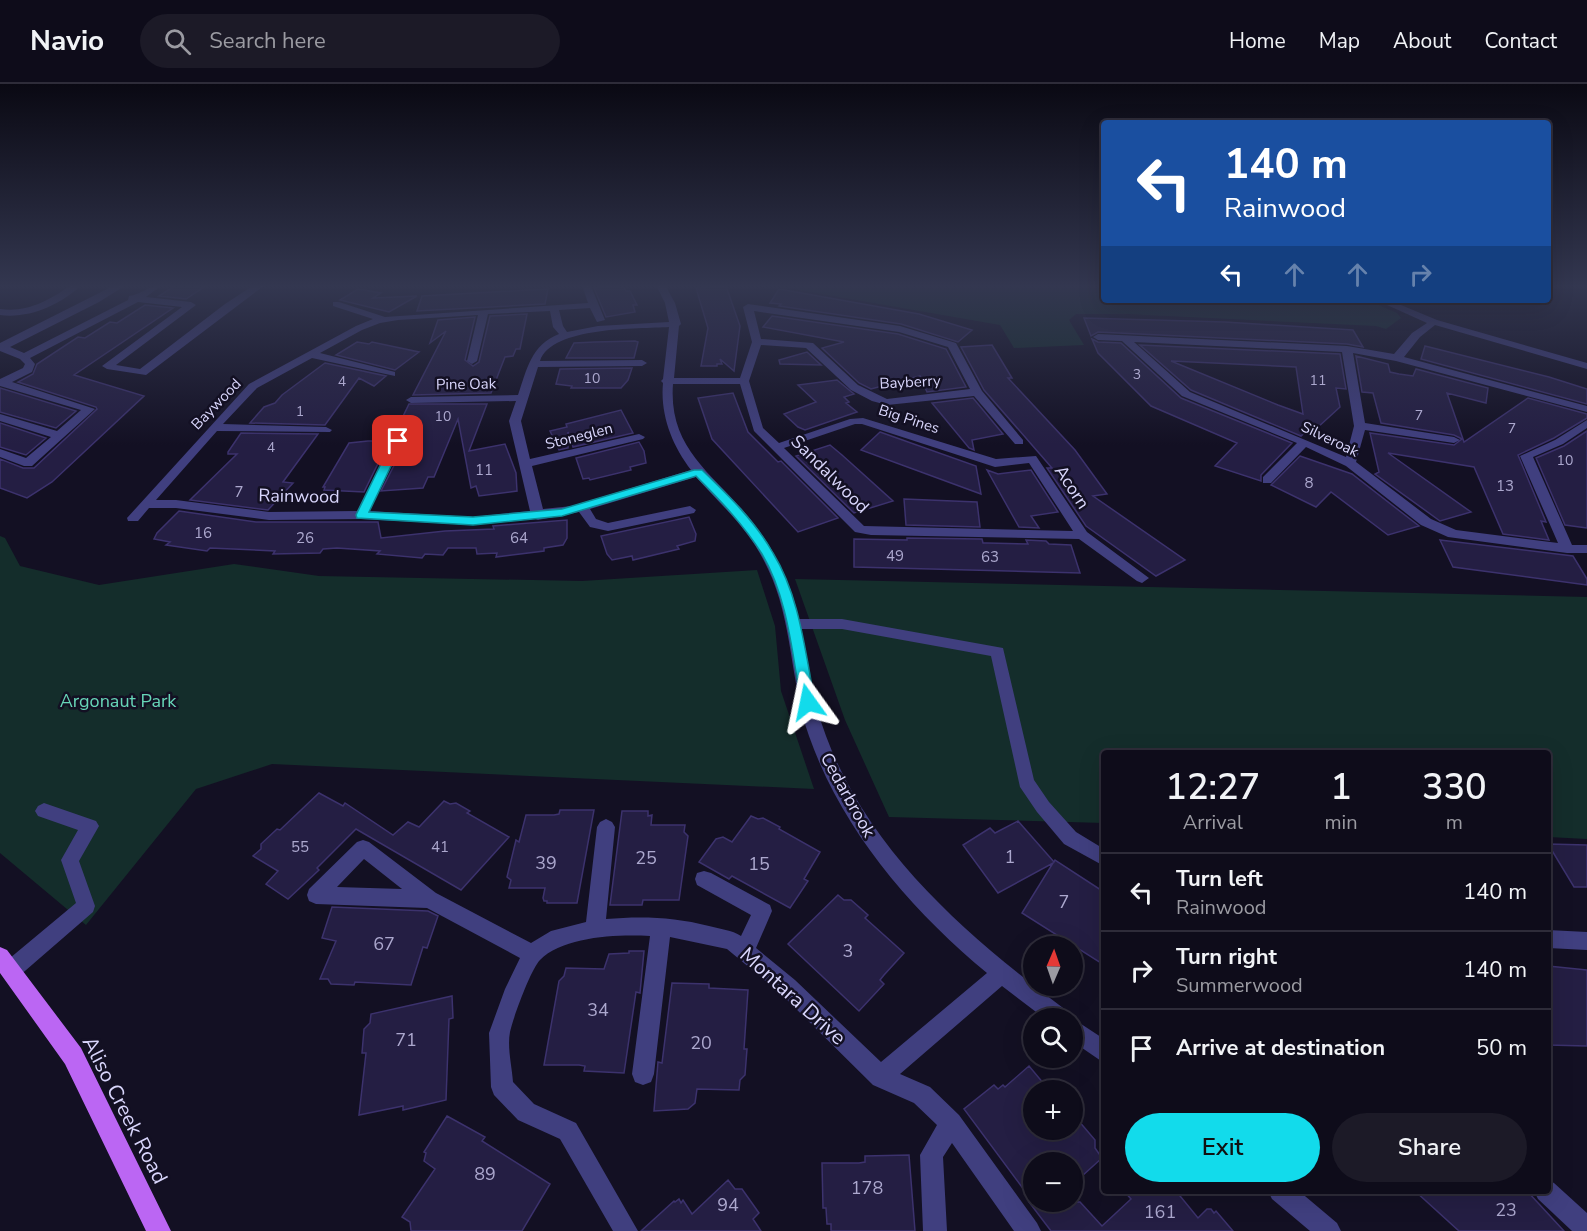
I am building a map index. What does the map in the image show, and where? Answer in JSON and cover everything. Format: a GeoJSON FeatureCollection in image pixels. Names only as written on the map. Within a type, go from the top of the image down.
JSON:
{"type":"FeatureCollection","features":[{"type":"Feature","properties":{"kind":"main road","name":"Aliso Creek Road"},"geometry":{"type":"LineString","coordinates":[[5,963],[73,1056],[159,1231]]}},
{"type":"Feature","properties":{"kind":"street"},"geometry":{"type":"LineString","coordinates":[[1,347],[18,339]]}},
{"type":"Feature","properties":{"kind":"street"},"geometry":{"type":"LineString","coordinates":[[24,357],[60,339]]}},
{"type":"Feature","properties":{"kind":"street"},"geometry":{"type":"LineString","coordinates":[[145,339],[107,366],[142,373],[186,339]]}},
{"type":"Feature","properties":{"kind":"street","name":"Baywood"},"geometry":{"type":"LineString","coordinates":[[133,518],[253,386],[339,339]]}},
{"type":"Feature","properties":{"kind":"street"},"geometry":{"type":"LineString","coordinates":[[472,361],[478,339]]}},
{"type":"Feature","properties":{"kind":"street"},"geometry":{"type":"LineString","coordinates":[[538,516],[515,421],[533,364],[543,348],[559,339]]}},
{"type":"Feature","properties":{"kind":"street","name":"Cedarbrook"},"geometry":{"type":"LineString","coordinates":[[675,339],[666,381],[666,402],[672,426],[698,472],[733,507],[768,554],[782,583],[794,624],[803,685],[817,737],[845,795],[882,854],[940,921],[1001,974],[1046,1008]]}},
{"type":"Feature","properties":{"kind":"street"},"geometry":{"type":"LineString","coordinates":[[666,381],[744,381],[757,342],[756,339]]}},
{"type":"Feature","properties":{"kind":"street"},"geometry":{"type":"LineString","coordinates":[[931,339],[952,345],[977,392],[1019,442]]}},
{"type":"Feature","properties":{"kind":"street","name":"Silveroak"},"geometry":{"type":"LineString","coordinates":[[1125,339],[1186,394],[1305,442],[1350,463],[1426,522],[1453,534],[1567,549],[1587,549]]}},
{"type":"Feature","properties":{"kind":"street"},"geometry":{"type":"LineString","coordinates":[[1135,339],[1347,349],[1397,358],[1587,409]]}},
{"type":"Feature","properties":{"kind":"street"},"geometry":{"type":"LineString","coordinates":[[1397,358],[1413,339]]}},
{"type":"Feature","properties":{"kind":"street"},"geometry":{"type":"LineString","coordinates":[[1491,339],[1587,366]]}},
{"type":"Feature","properties":{"kind":"street","name":"Bayberry"},"geometry":{"type":"LineString","coordinates":[[757,342],[809,345],[873,400],[887,402],[977,392]]}},
{"type":"Feature","properties":{"kind":"street"},"geometry":{"type":"LineString","coordinates":[[1,347],[24,357],[30,364],[28,370],[2,383]]}},
{"type":"Feature","properties":{"kind":"street"},"geometry":{"type":"LineString","coordinates":[[1347,349],[1360,426],[1350,463]]}},
{"type":"Feature","properties":{"kind":"street"},"geometry":{"type":"LineString","coordinates":[[309,354],[391,374]]}},
{"type":"Feature","properties":{"kind":"street"},"geometry":{"type":"LineString","coordinates":[[533,364],[642,363]]}},
{"type":"Feature","properties":{"kind":"street","name":"Sandalwood"},"geometry":{"type":"LineString","coordinates":[[744,381],[758,429],[860,529],[1082,535]]}},
{"type":"Feature","properties":{"kind":"street"},"geometry":{"type":"LineString","coordinates":[[0,453],[28,463],[89,409],[2,383]]}},
{"type":"Feature","properties":{"kind":"street","name":"Pine Oak"},"geometry":{"type":"LineString","coordinates":[[411,400],[521,398]]}},
{"type":"Feature","properties":{"kind":"street"},"geometry":{"type":"LineString","coordinates":[[0,417],[60,436]]}},
{"type":"Feature","properties":{"kind":"street","name":"Big Pines"},"geometry":{"type":"LineString","coordinates":[[777,447],[854,421],[863,421],[995,463],[1032,459]]}},
{"type":"Feature","properties":{"kind":"street"},"geometry":{"type":"LineString","coordinates":[[1567,549],[1526,456],[1559,442],[1587,423]]}},
{"type":"Feature","properties":{"kind":"street"},"geometry":{"type":"LineString","coordinates":[[1360,426],[1454,440]]}},
{"type":"Feature","properties":{"kind":"street"},"geometry":{"type":"LineString","coordinates":[[214,427],[326,430]]}},
{"type":"Feature","properties":{"kind":"street","name":"Stoneglen"},"geometry":{"type":"LineString","coordinates":[[526,464],[639,437]]}},
{"type":"Feature","properties":{"kind":"street"},"geometry":{"type":"LineString","coordinates":[[361,515],[398,441]]}},
{"type":"Feature","properties":{"kind":"street"},"geometry":{"type":"LineString","coordinates":[[1267,480],[1305,442]]}},
{"type":"Feature","properties":{"kind":"street","name":"Acorn"},"geometry":{"type":"LineString","coordinates":[[1032,459],[1082,535]]}},
{"type":"Feature","properties":{"kind":"street","name":"Rainwood"},"geometry":{"type":"LineString","coordinates":[[146,504],[176,504],[269,516],[361,515],[473,521],[562,513],[698,472]]}},
{"type":"Feature","properties":{"kind":"street"},"geometry":{"type":"LineString","coordinates":[[583,507],[588,520],[595,526],[608,527],[690,510]]}},
{"type":"Feature","properties":{"kind":"street"},"geometry":{"type":"LineString","coordinates":[[1082,535],[1142,578]]}},
{"type":"Feature","properties":{"kind":"street"},"geometry":{"type":"LineString","coordinates":[[794,624],[842,624],[998,652],[1026,782],[1042,807],[1070,838],[1101,856]]}},
{"type":"Feature","properties":{"kind":"street"},"geometry":{"type":"LineString","coordinates":[[5,963],[86,906],[70,860],[90,826],[44,811]]}},
{"type":"Feature","properties":{"kind":"street"},"geometry":{"type":"LineString","coordinates":[[595,929],[606,827]]}},
{"type":"Feature","properties":{"kind":"street"},"geometry":{"type":"LineString","coordinates":[[429,899],[316,895],[363,848],[429,899],[532,954],[512,996],[499,1033],[502,1087],[526,1112],[568,1131],[626,1231]]}},
{"type":"Feature","properties":{"kind":"street"},"geometry":{"type":"LineString","coordinates":[[704,879],[763,911],[744,951]]}},
{"type":"Feature","properties":{"kind":"street"},"geometry":{"type":"LineString","coordinates":[[643,1074],[661,927]]}},
{"type":"Feature","properties":{"kind":"street","name":"Montara Drive"},"geometry":{"type":"LineString","coordinates":[[532,954],[551,940],[595,929],[680,928],[732,941],[788,987],[881,1077],[922,1095],[951,1123],[1029,1231]]}},
{"type":"Feature","properties":{"kind":"street"},"geometry":{"type":"LineString","coordinates":[[1551,939],[1587,941]]}},
{"type":"Feature","properties":{"kind":"street"},"geometry":{"type":"LineString","coordinates":[[881,1077],[1001,974]]}},
{"type":"Feature","properties":{"kind":"street"},"geometry":{"type":"LineString","coordinates":[[1083,1036],[1101,1050]]}},
{"type":"Feature","properties":{"kind":"street"},"geometry":{"type":"LineString","coordinates":[[935,1231],[931,1155],[951,1123]]}},
{"type":"Feature","properties":{"kind":"street"},"geometry":{"type":"LineString","coordinates":[[1284,1194],[1329,1231]]}},
{"type":"Feature","properties":{"kind":"street"},"geometry":{"type":"LineString","coordinates":[[1549,1194],[1587,1228]]}},
{"type":"Feature","properties":{"kind":"green space"},"geometry":{"type":"Polygon","coordinates":[[[1008,339],[1080,339],[1084,345],[1014,348],[1008,339]]]}},
{"type":"Feature","properties":{"kind":"green space","name":"Argonaut Park"},"geometry":{"type":"Polygon","coordinates":[[[0,536],[5,538],[20,566],[99,585],[234,564],[319,576],[582,581],[757,570],[775,626],[781,691],[814,789],[272,764],[196,789],[86,925],[0,853],[0,536]]]}},
{"type":"Feature","properties":{"kind":"green space"},"geometry":{"type":"Polygon","coordinates":[[[795,579],[1587,597],[1587,839],[1551,837],[1551,750],[1101,750],[1101,823],[889,817],[845,720],[795,579]]]}},
{"type":"Feature","properties":{"kind":"building"},"geometry":{"type":"Polygon","coordinates":[[[76,339],[128,339],[74,375],[144,396],[52,482],[27,498],[0,488],[0,459],[23,468],[34,468],[97,409],[18,382],[33,374],[37,364],[76,339]]]}},
{"type":"Feature","properties":{"kind":"building"},"geometry":{"type":"Polygon","coordinates":[[[442,339],[470,339],[465,360],[473,366],[479,362],[485,339],[522,339],[520,349],[516,349],[513,356],[505,357],[491,393],[413,395],[442,339]]]}},
{"type":"Feature","properties":{"kind":"building"},"geometry":{"type":"Polygon","coordinates":[[[706,339],[738,339],[734,371],[720,359],[722,364],[717,364],[717,366],[701,366],[706,339]]]}},
{"type":"Feature","properties":{"kind":"building"},"geometry":{"type":"Polygon","coordinates":[[[825,339],[912,339],[946,349],[966,387],[927,392],[920,376],[871,389],[859,383],[822,348],[844,342],[825,339]]]}},
{"type":"Feature","properties":{"kind":"building"},"geometry":{"type":"Polygon","coordinates":[[[947,339],[962,339],[958,342],[947,339]]]}},
{"type":"Feature","properties":{"kind":"building"},"geometry":{"type":"Polygon","coordinates":[[[1092,339],[1098,342],[1121,343],[1181,398],[1292,443],[1261,475],[1261,481],[1215,466],[1237,443],[1151,406],[1098,353],[1092,339]]]}},
{"type":"Feature","properties":{"kind":"building"},"geometry":{"type":"Polygon","coordinates":[[[1233,339],[1358,339],[1363,347],[1347,344],[1233,339]]]}},
{"type":"Feature","properties":{"kind":"building"},"geometry":{"type":"Polygon","coordinates":[[[357,342],[369,344],[372,342],[419,352],[395,370],[336,355],[357,342]]]}},
{"type":"Feature","properties":{"kind":"building"},"geometry":{"type":"Polygon","coordinates":[[[638,342],[634,358],[566,358],[574,343],[638,342]]]}},
{"type":"Feature","properties":{"kind":"building"},"geometry":{"type":"Polygon","coordinates":[[[992,345],[1012,378],[1008,378],[1075,450],[1107,494],[1093,496],[1185,560],[1156,576],[1086,526],[1047,468],[1052,468],[984,390],[961,347],[992,345]]]}},
{"type":"Feature","properties":{"kind":"building"},"geometry":{"type":"Polygon","coordinates":[[[1140,345],[1340,354],[1346,389],[1336,388],[1340,407],[1316,429],[1311,427],[1301,436],[1191,390],[1140,345]],[[1171,361],[1303,414],[1296,367],[1171,361]]]}},
{"type":"Feature","properties":{"kind":"building"},"geometry":{"type":"Polygon","coordinates":[[[1425,346],[1549,377],[1587,389],[1587,404],[1421,359],[1425,346]]]}},
{"type":"Feature","properties":{"kind":"building"},"geometry":{"type":"Polygon","coordinates":[[[807,352],[821,365],[780,364],[779,360],[807,352]]]}},
{"type":"Feature","properties":{"kind":"building"},"geometry":{"type":"Polygon","coordinates":[[[1356,356],[1388,364],[1390,372],[1413,376],[1416,369],[1488,388],[1486,403],[1447,393],[1464,442],[1528,398],[1587,414],[1587,418],[1554,438],[1518,455],[1546,522],[1541,521],[1549,540],[1503,534],[1474,467],[1388,453],[1471,512],[1440,521],[1375,474],[1379,472],[1370,433],[1454,445],[1462,439],[1454,435],[1381,423],[1373,393],[1362,392],[1356,356]]]}},
{"type":"Feature","properties":{"kind":"building"},"geometry":{"type":"Polygon","coordinates":[[[325,363],[386,376],[374,386],[359,378],[325,425],[250,423],[264,407],[275,403],[282,395],[325,363]]]}},
{"type":"Feature","properties":{"kind":"building"},"geometry":{"type":"Polygon","coordinates":[[[632,368],[628,380],[621,388],[571,388],[572,386],[556,384],[560,369],[632,368]]]}},
{"type":"Feature","properties":{"kind":"building"},"geometry":{"type":"Polygon","coordinates":[[[837,380],[854,394],[844,397],[849,402],[846,403],[857,412],[805,430],[798,427],[784,414],[816,402],[798,385],[837,380]]]}},
{"type":"Feature","properties":{"kind":"building"},"geometry":{"type":"Polygon","coordinates":[[[0,388],[76,411],[56,428],[0,412],[0,388]]]}},
{"type":"Feature","properties":{"kind":"building"},"geometry":{"type":"Polygon","coordinates":[[[733,393],[748,432],[778,462],[781,461],[838,518],[798,532],[712,439],[698,398],[733,393]]]}},
{"type":"Feature","properties":{"kind":"building"},"geometry":{"type":"Polygon","coordinates":[[[973,398],[1003,434],[972,440],[974,450],[969,448],[932,403],[973,398]]]}},
{"type":"Feature","properties":{"kind":"building"},"geometry":{"type":"Polygon","coordinates":[[[409,404],[487,404],[469,451],[505,444],[516,473],[517,491],[479,496],[476,486],[471,488],[458,419],[434,477],[428,477],[423,488],[381,491],[406,442],[399,436],[392,439],[409,404]]]}},
{"type":"Feature","properties":{"kind":"building"},"geometry":{"type":"Polygon","coordinates":[[[621,410],[633,433],[573,447],[568,432],[568,448],[559,450],[550,431],[567,427],[566,424],[621,410]]]}},
{"type":"Feature","properties":{"kind":"building"},"geometry":{"type":"Polygon","coordinates":[[[0,423],[46,438],[26,455],[0,447],[0,423]]]}},
{"type":"Feature","properties":{"kind":"building"},"geometry":{"type":"Polygon","coordinates":[[[1587,431],[1587,528],[1565,525],[1536,458],[1564,446],[1587,431]]]}},
{"type":"Feature","properties":{"kind":"building"},"geometry":{"type":"Polygon","coordinates":[[[880,432],[976,466],[981,494],[861,450],[880,432]]]}},
{"type":"Feature","properties":{"kind":"building"},"geometry":{"type":"Polygon","coordinates":[[[241,433],[318,434],[283,482],[293,483],[268,510],[190,500],[237,454],[228,454],[228,452],[241,433]]]}},
{"type":"Feature","properties":{"kind":"building"},"geometry":{"type":"Polygon","coordinates":[[[389,441],[364,492],[324,490],[325,487],[323,487],[349,443],[389,441]]]}},
{"type":"Feature","properties":{"kind":"building"},"geometry":{"type":"Polygon","coordinates":[[[639,442],[644,451],[646,463],[630,467],[631,470],[590,480],[589,478],[583,479],[576,458],[639,442]]]}},
{"type":"Feature","properties":{"kind":"building"},"geometry":{"type":"Polygon","coordinates":[[[830,445],[893,501],[854,513],[796,456],[830,445]]]}},
{"type":"Feature","properties":{"kind":"building"},"geometry":{"type":"Polygon","coordinates":[[[1300,456],[1352,474],[1419,526],[1388,535],[1331,492],[1316,507],[1271,485],[1300,456]]]}},
{"type":"Feature","properties":{"kind":"building"},"geometry":{"type":"Polygon","coordinates":[[[987,470],[998,474],[1031,470],[1058,512],[1031,516],[1039,528],[1019,527],[987,470]]]}},
{"type":"Feature","properties":{"kind":"building"},"geometry":{"type":"Polygon","coordinates":[[[904,499],[977,502],[980,527],[906,525],[904,499]]]}},
{"type":"Feature","properties":{"kind":"building"},"geometry":{"type":"Polygon","coordinates":[[[179,511],[256,522],[378,522],[381,538],[445,531],[494,529],[493,526],[567,520],[567,538],[563,545],[544,548],[544,551],[496,557],[497,553],[477,554],[476,548],[448,548],[443,555],[425,554],[422,558],[377,554],[380,551],[337,548],[323,549],[320,553],[273,554],[275,551],[210,548],[207,551],[166,545],[170,542],[154,539],[179,511]]]}},
{"type":"Feature","properties":{"kind":"building"},"geometry":{"type":"Polygon","coordinates":[[[689,517],[696,534],[695,541],[677,546],[679,549],[633,560],[632,556],[612,560],[607,554],[601,536],[689,517]]]}},
{"type":"Feature","properties":{"kind":"building"},"geometry":{"type":"Polygon","coordinates":[[[907,538],[982,539],[983,543],[1028,544],[1026,540],[1071,545],[1080,573],[854,567],[854,539],[907,540],[907,538]]]}},
{"type":"Feature","properties":{"kind":"building"},"geometry":{"type":"Polygon","coordinates":[[[1440,540],[1573,556],[1587,579],[1587,585],[1453,567],[1440,540]]]}},
{"type":"Feature","properties":{"kind":"building"},"geometry":{"type":"Polygon","coordinates":[[[319,793],[343,806],[345,803],[393,835],[408,822],[419,827],[444,801],[450,804],[456,803],[470,811],[467,813],[509,837],[461,890],[356,829],[317,868],[319,870],[288,899],[266,884],[278,871],[253,856],[261,849],[261,844],[277,829],[280,830],[319,793]]]}},
{"type":"Feature","properties":{"kind":"building"},"geometry":{"type":"Polygon","coordinates":[[[560,810],[594,810],[577,903],[547,903],[543,898],[545,888],[509,888],[511,880],[507,877],[516,840],[519,842],[526,815],[554,815],[559,814],[560,810]]]}},
{"type":"Feature","properties":{"kind":"building"},"geometry":{"type":"Polygon","coordinates":[[[622,811],[648,811],[648,816],[652,815],[651,825],[685,825],[684,832],[688,836],[679,900],[643,900],[642,905],[610,905],[622,811]]]}},
{"type":"Feature","properties":{"kind":"building"},"geometry":{"type":"Polygon","coordinates":[[[751,816],[758,819],[763,818],[820,852],[804,879],[808,881],[790,908],[732,876],[729,879],[699,862],[716,839],[723,837],[732,842],[751,816]]]}},
{"type":"Feature","properties":{"kind":"building"},"geometry":{"type":"Polygon","coordinates":[[[1018,821],[1054,862],[1055,860],[1101,890],[1101,963],[1083,952],[1083,936],[1058,936],[1022,913],[1053,863],[998,893],[963,845],[990,828],[995,833],[1018,821]]]}},
{"type":"Feature","properties":{"kind":"building"},"geometry":{"type":"Polygon","coordinates":[[[1551,844],[1587,845],[1587,887],[1574,887],[1551,849],[1551,844]]]}},
{"type":"Feature","properties":{"kind":"building"},"geometry":{"type":"Polygon","coordinates":[[[838,895],[844,900],[851,900],[868,915],[865,918],[904,953],[880,980],[884,984],[859,1011],[788,944],[838,895]]]}},
{"type":"Feature","properties":{"kind":"building"},"geometry":{"type":"Polygon","coordinates":[[[332,907],[428,911],[438,916],[427,948],[423,947],[411,985],[355,982],[354,985],[331,984],[328,979],[320,979],[336,941],[322,938],[332,907]]]}},
{"type":"Feature","properties":{"kind":"building"},"geometry":{"type":"Polygon","coordinates":[[[629,951],[644,951],[640,993],[636,992],[624,1073],[584,1071],[585,1066],[579,1065],[544,1065],[559,981],[564,976],[566,968],[604,969],[609,954],[629,953],[629,951]]]}},
{"type":"Feature","properties":{"kind":"building"},"geometry":{"type":"Polygon","coordinates":[[[1551,966],[1587,970],[1587,1046],[1551,1045],[1551,966]]]}},
{"type":"Feature","properties":{"kind":"building"},"geometry":{"type":"Polygon","coordinates":[[[672,983],[709,984],[709,988],[748,990],[744,1049],[747,1049],[745,1075],[740,1080],[739,1090],[697,1089],[695,1103],[688,1109],[654,1111],[658,1062],[662,1063],[672,983]]]}},
{"type":"Feature","properties":{"kind":"building"},"geometry":{"type":"Polygon","coordinates":[[[452,996],[453,1018],[449,1019],[446,1100],[403,1110],[403,1106],[359,1115],[366,1053],[362,1053],[364,1029],[370,1023],[371,1014],[452,996]]]}},
{"type":"Feature","properties":{"kind":"building"},"geometry":{"type":"Polygon","coordinates":[[[1027,1068],[1031,1068],[1041,1080],[1023,1080],[1023,1140],[1083,1140],[1083,1126],[1095,1140],[1095,1148],[1101,1159],[1083,1175],[1083,1152],[1023,1152],[1023,1189],[964,1109],[994,1085],[998,1089],[1003,1085],[1005,1087],[1027,1068]]]}},
{"type":"Feature","properties":{"kind":"building"},"geometry":{"type":"Polygon","coordinates":[[[447,1116],[485,1137],[482,1141],[550,1184],[522,1231],[411,1231],[410,1222],[402,1217],[435,1169],[424,1161],[426,1153],[424,1152],[447,1116]]]}},
{"type":"Feature","properties":{"kind":"building"},"geometry":{"type":"Polygon","coordinates":[[[909,1155],[915,1231],[831,1231],[831,1224],[827,1224],[826,1208],[823,1208],[822,1163],[859,1163],[865,1162],[865,1156],[909,1155]]]}},
{"type":"Feature","properties":{"kind":"building"},"geometry":{"type":"Polygon","coordinates":[[[728,1180],[735,1189],[742,1189],[759,1213],[753,1219],[761,1231],[641,1231],[679,1199],[681,1203],[683,1200],[692,1214],[728,1180]]]}},
{"type":"Feature","properties":{"kind":"building"},"geometry":{"type":"Polygon","coordinates":[[[1127,1194],[1178,1194],[1198,1218],[1207,1209],[1211,1209],[1214,1213],[1216,1211],[1233,1231],[1051,1231],[1037,1212],[1083,1212],[1083,1205],[1102,1226],[1131,1199],[1127,1194]]]}},
{"type":"Feature","properties":{"kind":"building"},"geometry":{"type":"Polygon","coordinates":[[[1418,1194],[1530,1194],[1564,1231],[1459,1231],[1418,1194]]]}},
{"type":"Feature","properties":{"kind":"route"},"geometry":{"type":"LineString","coordinates":[[398,441],[361,515],[473,521],[562,513],[698,472],[754,532],[782,583],[794,624],[803,685],[808,702]]}}]}
